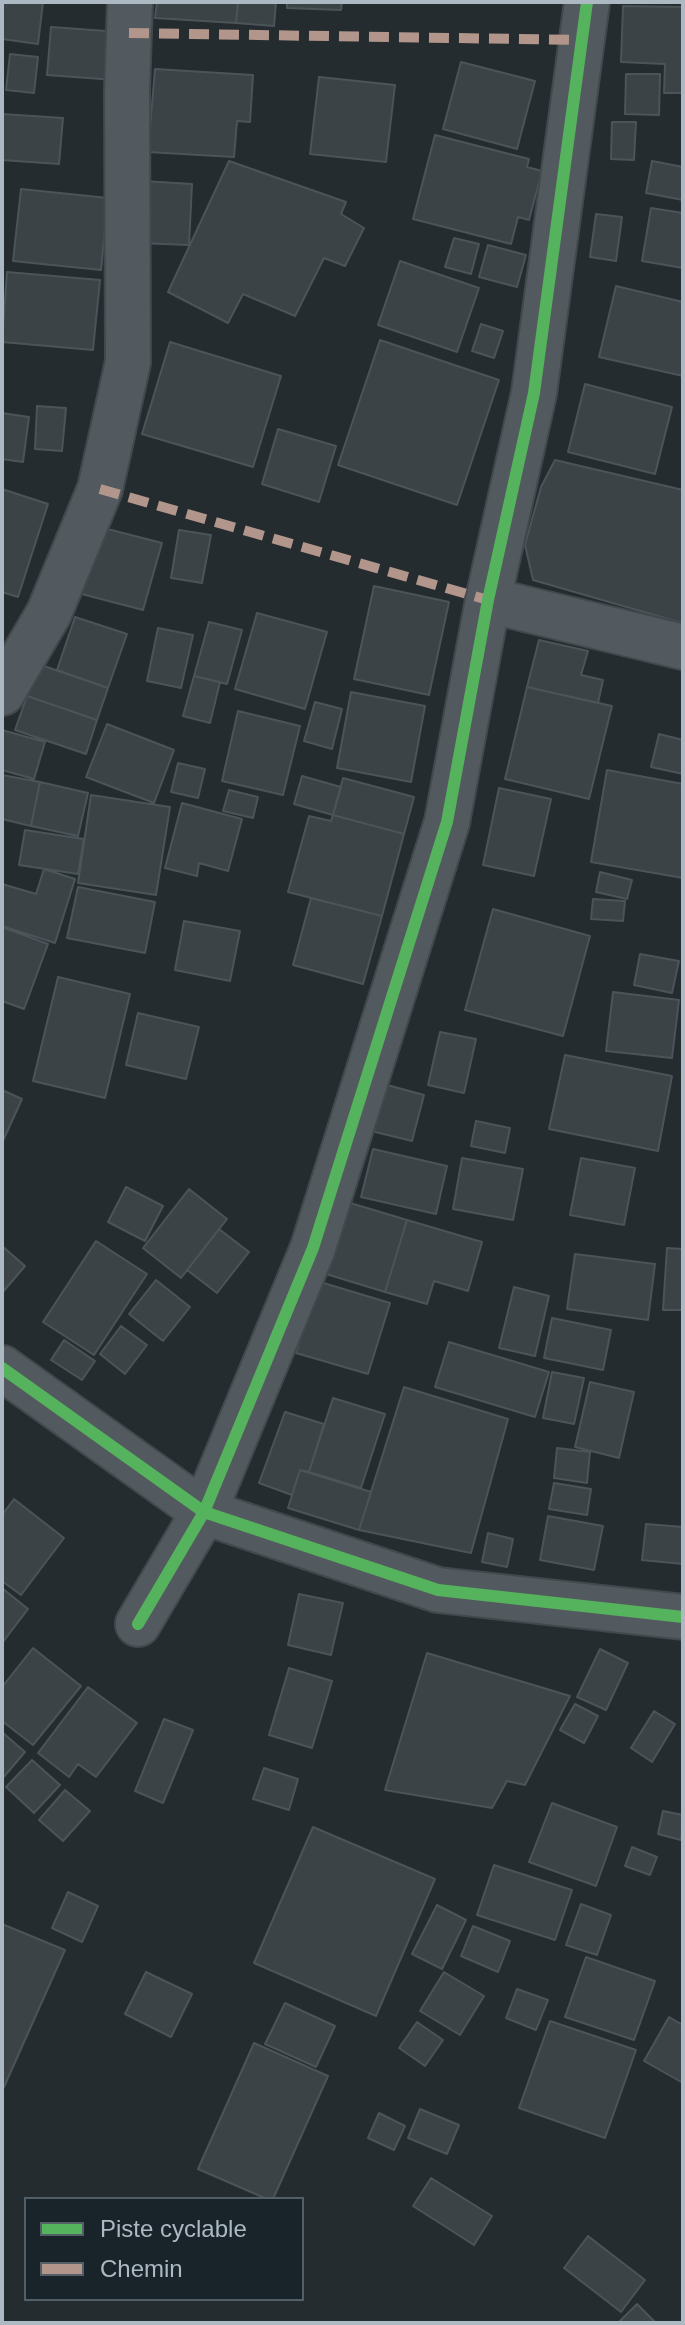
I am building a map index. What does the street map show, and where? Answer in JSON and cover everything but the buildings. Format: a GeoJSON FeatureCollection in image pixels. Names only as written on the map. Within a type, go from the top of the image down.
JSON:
{"type":"FeatureCollection","features":[{"type":"Feature","properties":{"kind":"street"},"geometry":{"type":"LineString","coordinates":[[2,693],[49,613],[100,489],[128,362],[127,91],[130,2]]}},
{"type":"Feature","properties":{"kind":"street"},"geometry":{"type":"LineString","coordinates":[[138,1624],[204,1512],[313,1248],[447,822],[488,600],[534,393],[587,2]]}},
{"type":"Feature","properties":{"kind":"street"},"geometry":{"type":"LineString","coordinates":[[488,600],[683,647]]}},
{"type":"Feature","properties":{"kind":"street"},"geometry":{"type":"LineString","coordinates":[[2,1368],[204,1512],[438,1590],[683,1617]]}},
{"type":"Feature","properties":{"kind":"marked path"},"geometry":{"type":"LineString","coordinates":[[129,33],[582,40]]}},
{"type":"Feature","properties":{"kind":"marked path"},"geometry":{"type":"LineString","coordinates":[[100,489],[488,600]]}},
{"type":"Feature","properties":{"kind":"cycle path"},"geometry":{"type":"LineString","coordinates":[[138,1624],[204,1512],[313,1248],[447,822],[488,600],[534,393],[587,2]]}},
{"type":"Feature","properties":{"kind":"cycle path"},"geometry":{"type":"LineString","coordinates":[[2,1368],[204,1512],[438,1590],[683,1617]]}}]}
